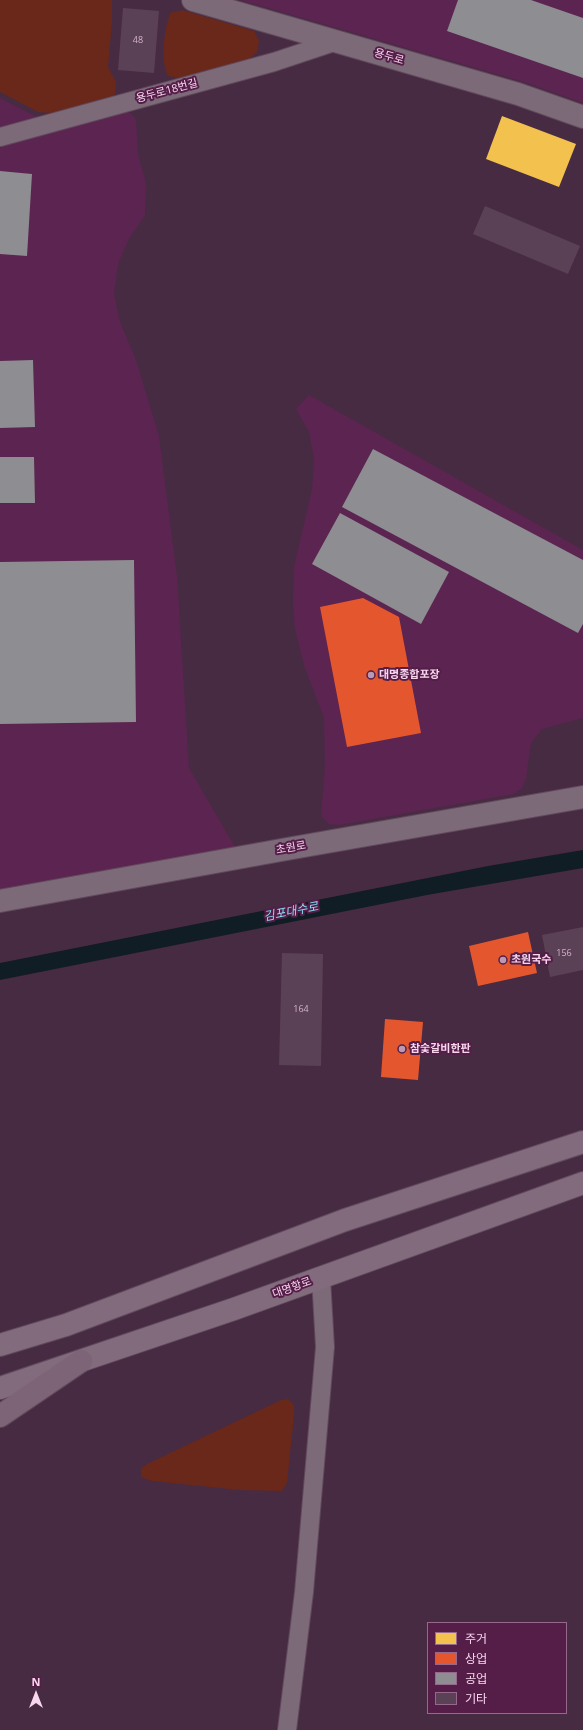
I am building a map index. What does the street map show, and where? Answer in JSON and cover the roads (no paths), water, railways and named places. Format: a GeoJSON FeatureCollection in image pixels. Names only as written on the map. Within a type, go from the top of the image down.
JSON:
{"type":"FeatureCollection","features":[{"type":"Feature","properties":{"kind":"highway"},"geometry":{"type":"LineString","coordinates":[[0,1416],[81,1361]]}},
{"type":"Feature","properties":{"kind":"main road"},"geometry":{"type":"LineString","coordinates":[[0,1345],[66,1325],[345,1220],[583,1142]]}},
{"type":"Feature","properties":{"kind":"main road","name":"대명항로"},"geometry":{"type":"LineString","coordinates":[[0,1388],[234,1309],[583,1183]]}},
{"type":"Feature","properties":{"kind":"main road"},"geometry":{"type":"LineString","coordinates":[[0,1338],[66,1325]]}},
{"type":"Feature","properties":{"kind":"street","name":"용두로"},"geometry":{"type":"LineString","coordinates":[[193,0],[518,94],[583,117]]}},
{"type":"Feature","properties":{"kind":"street","name":"초원로"},"geometry":{"type":"LineString","coordinates":[[0,901],[583,797]]}},
{"type":"Feature","properties":{"kind":"lane","name":"용두로18번길"},"geometry":{"type":"LineString","coordinates":[[0,137],[274,62],[334,42]]}},
{"type":"Feature","properties":{"kind":"lane"},"geometry":{"type":"LineString","coordinates":[[287,1730],[304,1592],[324,1355],[321,1278]]}},
{"type":"Feature","properties":{"kind":"water","name":"김포대수로"},"geometry":{"type":"Polygon","coordinates":[[[583,850],[583,868],[427,895],[0,980],[0,963],[488,866],[583,850]]]}},
{"type":"Feature","properties":{"kind":"place","name":"대명종합포장"},"geometry":{"type":"Point","coordinates":[371,675]}},
{"type":"Feature","properties":{"kind":"place","name":"초원국수"},"geometry":{"type":"Point","coordinates":[503,960]}},
{"type":"Feature","properties":{"kind":"place","name":"참숯갈비한판"},"geometry":{"type":"Point","coordinates":[402,1049]}}]}
